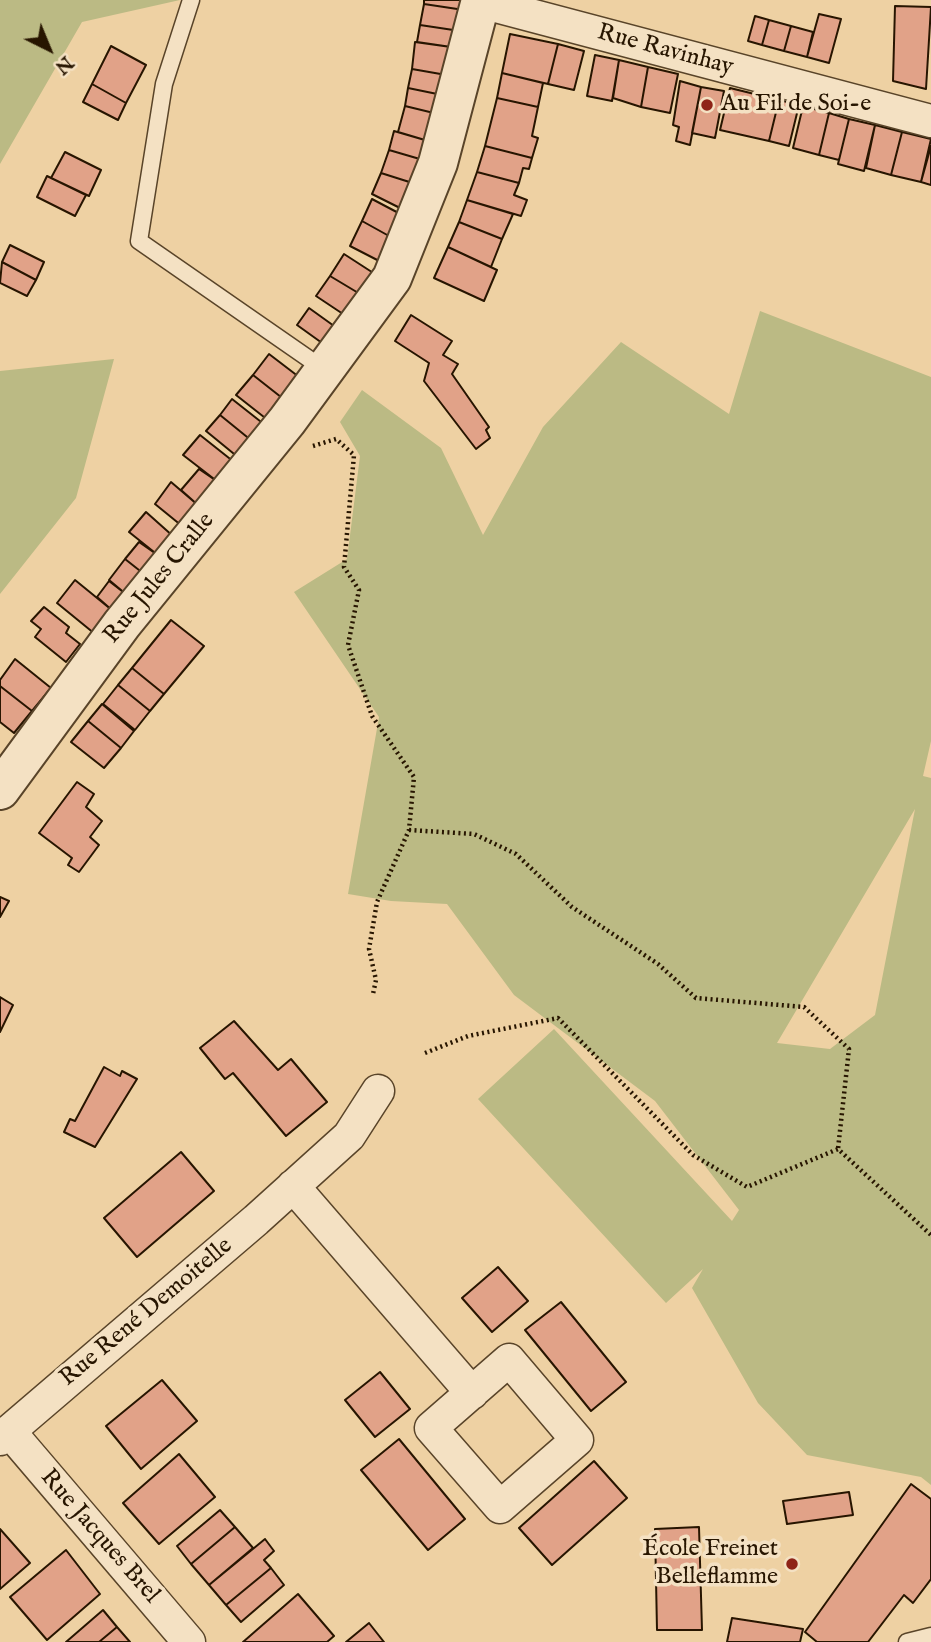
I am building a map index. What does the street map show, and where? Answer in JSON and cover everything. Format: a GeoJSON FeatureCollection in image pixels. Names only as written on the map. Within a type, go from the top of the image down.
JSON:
{"type":"FeatureCollection","features":[{"type":"Feature","properties":{"kind":"street","name":"Rue Jules Cralle"},"geometry":{"type":"LineString","coordinates":[[0,790],[122,624],[277,434],[392,278],[438,163],[481,1]]}},
{"type":"Feature","properties":{"kind":"street","name":"Rue Ravinhay"},"geometry":{"type":"LineString","coordinates":[[481,1],[931,121]]}},
{"type":"Feature","properties":{"kind":"street","name":"Rue René Demoitelle"},"geometry":{"type":"LineString","coordinates":[[4,1435],[349,1136],[378,1091]]}},
{"type":"Feature","properties":{"kind":"street"},"geometry":{"type":"LineString","coordinates":[[293,1186],[472,1393]]}},
{"type":"Feature","properties":{"kind":"street"},"geometry":{"type":"LineString","coordinates":[[509,1360],[577,1440],[500,1507],[431,1428],[472,1393],[509,1360]]}},
{"type":"Feature","properties":{"kind":"street","name":"Rue Jacques Brel"},"geometry":{"type":"LineString","coordinates":[[4,1435],[189,1642]]}},
{"type":"Feature","properties":{"kind":"lane"},"geometry":{"type":"LineString","coordinates":[[191,0],[164,84],[139,242],[324,370]]}},
{"type":"Feature","properties":{"kind":"lane"},"geometry":{"type":"LineString","coordinates":[[907,1642],[931,1636]]}},
{"type":"Feature","properties":{"kind":"path"},"geometry":{"type":"LineString","coordinates":[[277,434],[298,451],[336,439],[354,455],[344,567],[359,590],[348,645],[372,716],[414,777],[409,830],[377,902],[369,949],[376,980],[373,994]]}},
{"type":"Feature","properties":{"kind":"path"},"geometry":{"type":"LineString","coordinates":[[409,830],[474,834],[516,854],[572,907],[658,964],[696,998],[804,1007],[849,1049],[838,1149]]}},
{"type":"Feature","properties":{"kind":"path"},"geometry":{"type":"LineString","coordinates":[[425,1053],[468,1036],[558,1018],[693,1154],[747,1187],[838,1149]]}},
{"type":"Feature","properties":{"kind":"path"},"geometry":{"type":"LineString","coordinates":[[838,1149],[931,1235]]}},
{"type":"Feature","properties":{"kind":"shaded area"},"geometry":{"type":"Polygon","coordinates":[[[0,0],[180,0],[82,22],[0,164],[0,0]]]}},
{"type":"Feature","properties":{"kind":"shaded area"},"geometry":{"type":"Polygon","coordinates":[[[760,311],[931,377],[931,741],[923,776],[931,778],[931,1485],[921,1477],[807,1455],[758,1403],[692,1288],[703,1269],[666,1303],[478,1099],[554,1029],[732,1221],[739,1210],[655,1101],[514,995],[447,904],[391,901],[348,894],[379,717],[294,592],[347,559],[360,456],[340,422],[362,390],[441,448],[483,535],[543,427],[621,342],[729,414],[760,311]],[[915,809],[777,1043],[830,1049],[875,1015],[915,809]]]}},
{"type":"Feature","properties":{"kind":"shaded area"},"geometry":{"type":"Polygon","coordinates":[[[114,359],[76,498],[0,594],[0,371],[114,359]]]}},
{"type":"Feature","properties":{"kind":"building"},"geometry":{"type":"Polygon","coordinates":[[[424,0],[466,0],[464,10],[424,4],[424,0]]]}},
{"type":"Feature","properties":{"kind":"building"},"geometry":{"type":"Polygon","coordinates":[[[424,4],[464,10],[460,31],[420,25],[424,4]]]}},
{"type":"Feature","properties":{"kind":"building"},"geometry":{"type":"Polygon","coordinates":[[[895,6],[931,7],[926,89],[893,81],[895,6]]]}},
{"type":"Feature","properties":{"kind":"building"},"geometry":{"type":"Polygon","coordinates":[[[819,14],[841,19],[829,63],[807,57],[819,14]]]}},
{"type":"Feature","properties":{"kind":"building"},"geometry":{"type":"Polygon","coordinates":[[[755,16],[769,20],[762,45],[748,41],[755,16]]]}},
{"type":"Feature","properties":{"kind":"building"},"geometry":{"type":"Polygon","coordinates":[[[769,20],[791,26],[784,51],[762,45],[769,20]]]}},
{"type":"Feature","properties":{"kind":"building"},"geometry":{"type":"Polygon","coordinates":[[[420,25],[460,31],[458,48],[417,42],[420,25]]]}},
{"type":"Feature","properties":{"kind":"building"},"geometry":{"type":"Polygon","coordinates":[[[791,26],[813,32],[807,57],[784,51],[791,26]]]}},
{"type":"Feature","properties":{"kind":"building"},"geometry":{"type":"Polygon","coordinates":[[[510,34],[558,44],[548,84],[502,73],[510,34]]]}},
{"type":"Feature","properties":{"kind":"building"},"geometry":{"type":"Polygon","coordinates":[[[415,42],[458,48],[452,76],[412,69],[415,42]]]}},
{"type":"Feature","properties":{"kind":"building"},"geometry":{"type":"Polygon","coordinates":[[[558,44],[584,51],[574,90],[548,84],[558,44]]]}},
{"type":"Feature","properties":{"kind":"building"},"geometry":{"type":"Polygon","coordinates":[[[111,46],[146,65],[126,103],[92,84],[111,46]]]}},
{"type":"Feature","properties":{"kind":"building"},"geometry":{"type":"Polygon","coordinates":[[[595,55],[619,60],[612,101],[587,96],[595,55]]]}},
{"type":"Feature","properties":{"kind":"building"},"geometry":{"type":"Polygon","coordinates":[[[619,60],[648,67],[641,107],[613,98],[619,60]]]}},
{"type":"Feature","properties":{"kind":"building"},"geometry":{"type":"Polygon","coordinates":[[[648,67],[678,74],[670,113],[641,107],[648,67]]]}},
{"type":"Feature","properties":{"kind":"building"},"geometry":{"type":"Polygon","coordinates":[[[412,69],[452,76],[447,96],[408,88],[412,69]]]}},
{"type":"Feature","properties":{"kind":"building"},"geometry":{"type":"Polygon","coordinates":[[[502,73],[543,83],[538,107],[497,98],[502,73]]]}},
{"type":"Feature","properties":{"kind":"building"},"geometry":{"type":"Polygon","coordinates":[[[680,81],[701,87],[690,145],[676,141],[679,127],[673,125],[680,81]]]}},
{"type":"Feature","properties":{"kind":"building"},"geometry":{"type":"Polygon","coordinates":[[[92,84],[126,103],[118,120],[83,102],[92,84]]]}},
{"type":"Feature","properties":{"kind":"building"},"geometry":{"type":"Polygon","coordinates":[[[701,87],[724,91],[715,138],[692,133],[701,87]]]}},
{"type":"Feature","properties":{"kind":"building"},"geometry":{"type":"Polygon","coordinates":[[[408,88],[447,96],[442,115],[405,106],[408,88]]]}},
{"type":"Feature","properties":{"kind":"building"},"geometry":{"type":"Polygon","coordinates":[[[730,88],[779,100],[769,141],[720,130],[730,88]]]}},
{"type":"Feature","properties":{"kind":"building"},"geometry":{"type":"Polygon","coordinates":[[[497,98],[538,107],[532,136],[538,138],[532,158],[485,146],[497,98]]]}},
{"type":"Feature","properties":{"kind":"building"},"geometry":{"type":"Polygon","coordinates":[[[779,100],[799,105],[789,146],[769,141],[779,100]]]}},
{"type":"Feature","properties":{"kind":"building"},"geometry":{"type":"Polygon","coordinates":[[[405,106],[442,115],[435,143],[398,132],[405,106]]]}},
{"type":"Feature","properties":{"kind":"building"},"geometry":{"type":"Polygon","coordinates":[[[803,106],[829,113],[819,155],[793,148],[803,106]]]}},
{"type":"Feature","properties":{"kind":"building"},"geometry":{"type":"Polygon","coordinates":[[[829,113],[849,119],[839,160],[819,155],[829,113]]]}},
{"type":"Feature","properties":{"kind":"building"},"geometry":{"type":"Polygon","coordinates":[[[849,119],[875,125],[864,171],[838,164],[849,119]]]}},
{"type":"Feature","properties":{"kind":"building"},"geometry":{"type":"Polygon","coordinates":[[[875,125],[902,132],[891,175],[866,168],[875,125]]]}},
{"type":"Feature","properties":{"kind":"building"},"geometry":{"type":"Polygon","coordinates":[[[394,131],[435,143],[430,162],[389,150],[394,131]]]}},
{"type":"Feature","properties":{"kind":"building"},"geometry":{"type":"Polygon","coordinates":[[[902,132],[931,139],[921,182],[891,175],[902,132]]]}},
{"type":"Feature","properties":{"kind":"building"},"geometry":{"type":"Polygon","coordinates":[[[485,146],[532,158],[529,169],[523,168],[519,183],[477,172],[485,146]]]}},
{"type":"Feature","properties":{"kind":"building"},"geometry":{"type":"Polygon","coordinates":[[[931,146],[931,185],[921,182],[931,146]]]}},
{"type":"Feature","properties":{"kind":"building"},"geometry":{"type":"Polygon","coordinates":[[[389,150],[430,162],[422,186],[381,173],[389,150]]]}},
{"type":"Feature","properties":{"kind":"building"},"geometry":{"type":"Polygon","coordinates":[[[65,152],[101,170],[89,196],[51,178],[65,152]]]}},
{"type":"Feature","properties":{"kind":"building"},"geometry":{"type":"Polygon","coordinates":[[[477,172],[519,183],[514,195],[527,200],[521,216],[467,200],[477,172]]]}},
{"type":"Feature","properties":{"kind":"building"},"geometry":{"type":"Polygon","coordinates":[[[381,173],[422,186],[410,213],[372,194],[381,173]]]}},
{"type":"Feature","properties":{"kind":"building"},"geometry":{"type":"Polygon","coordinates":[[[47,176],[86,195],[75,216],[37,197],[47,176]]]}},
{"type":"Feature","properties":{"kind":"building"},"geometry":{"type":"Polygon","coordinates":[[[372,199],[408,218],[398,241],[362,221],[372,199]]]}},
{"type":"Feature","properties":{"kind":"building"},"geometry":{"type":"Polygon","coordinates":[[[467,200],[513,214],[502,239],[459,222],[467,200]]]}},
{"type":"Feature","properties":{"kind":"building"},"geometry":{"type":"Polygon","coordinates":[[[362,221],[398,241],[385,264],[350,246],[362,221]]]}},
{"type":"Feature","properties":{"kind":"building"},"geometry":{"type":"Polygon","coordinates":[[[459,222],[502,239],[491,267],[448,247],[459,222]]]}},
{"type":"Feature","properties":{"kind":"building"},"geometry":{"type":"Polygon","coordinates":[[[10,245],[44,262],[36,280],[2,262],[10,245]]]}},
{"type":"Feature","properties":{"kind":"building"},"geometry":{"type":"Polygon","coordinates":[[[448,247],[497,270],[484,301],[434,278],[448,247]]]}},
{"type":"Feature","properties":{"kind":"building"},"geometry":{"type":"Polygon","coordinates":[[[344,254],[378,276],[365,297],[330,276],[344,254]]]}},
{"type":"Feature","properties":{"kind":"building"},"geometry":{"type":"Polygon","coordinates":[[[2,262],[36,280],[27,296],[0,283],[2,262]]]}},
{"type":"Feature","properties":{"kind":"building"},"geometry":{"type":"Polygon","coordinates":[[[330,276],[365,297],[349,318],[316,296],[330,276]]]}},
{"type":"Feature","properties":{"kind":"building"},"geometry":{"type":"Polygon","coordinates":[[[309,308],[341,331],[329,348],[297,325],[309,308]]]}},
{"type":"Feature","properties":{"kind":"building"},"geometry":{"type":"Polygon","coordinates":[[[411,315],[452,341],[443,355],[458,364],[452,374],[489,427],[486,430],[490,438],[476,449],[424,381],[429,363],[395,341],[411,315]]]}},
{"type":"Feature","properties":{"kind":"building"},"geometry":{"type":"Polygon","coordinates":[[[269,354],[303,380],[286,401],[253,375],[269,354]]]}},
{"type":"Feature","properties":{"kind":"building"},"geometry":{"type":"Polygon","coordinates":[[[253,375],[286,401],[269,421],[236,395],[253,375]]]}},
{"type":"Feature","properties":{"kind":"building"},"geometry":{"type":"Polygon","coordinates":[[[232,399],[265,425],[252,441],[220,415],[232,399]]]}},
{"type":"Feature","properties":{"kind":"building"},"geometry":{"type":"Polygon","coordinates":[[[220,415],[252,441],[239,458],[206,431],[220,415]]]}},
{"type":"Feature","properties":{"kind":"building"},"geometry":{"type":"Polygon","coordinates":[[[200,435],[234,462],[218,482],[183,455],[200,435]]]}},
{"type":"Feature","properties":{"kind":"building"},"geometry":{"type":"Polygon","coordinates":[[[199,469],[218,482],[199,506],[181,490],[199,469]]]}},
{"type":"Feature","properties":{"kind":"building"},"geometry":{"type":"Polygon","coordinates":[[[171,482],[199,506],[182,526],[155,504],[171,482]]]}},
{"type":"Feature","properties":{"kind":"building"},"geometry":{"type":"Polygon","coordinates":[[[146,512],[174,537],[159,556],[129,532],[146,512]]]}},
{"type":"Feature","properties":{"kind":"building"},"geometry":{"type":"Polygon","coordinates":[[[139,542],[159,556],[144,574],[125,559],[139,542]]]}},
{"type":"Feature","properties":{"kind":"building"},"geometry":{"type":"Polygon","coordinates":[[[125,559],[144,574],[127,595],[109,580],[125,559]]]}},
{"type":"Feature","properties":{"kind":"building"},"geometry":{"type":"Polygon","coordinates":[[[75,580],[113,611],[95,634],[57,603],[75,580]]]}},
{"type":"Feature","properties":{"kind":"building"},"geometry":{"type":"Polygon","coordinates":[[[109,581],[127,595],[113,611],[97,597],[109,581]]]}},
{"type":"Feature","properties":{"kind":"building"},"geometry":{"type":"Polygon","coordinates":[[[44,607],[69,627],[66,633],[80,644],[66,662],[35,637],[41,629],[31,621],[44,607]]]}},
{"type":"Feature","properties":{"kind":"building"},"geometry":{"type":"Polygon","coordinates":[[[171,620],[204,646],[164,694],[132,668],[171,620]]]}},
{"type":"Feature","properties":{"kind":"building"},"geometry":{"type":"Polygon","coordinates":[[[15,659],[51,688],[32,711],[0,686],[0,680],[15,659]]]}},
{"type":"Feature","properties":{"kind":"building"},"geometry":{"type":"Polygon","coordinates":[[[132,668],[164,694],[150,711],[118,685],[132,668]]]}},
{"type":"Feature","properties":{"kind":"building"},"geometry":{"type":"Polygon","coordinates":[[[118,685],[150,711],[135,730],[103,704],[118,685]]]}},
{"type":"Feature","properties":{"kind":"building"},"geometry":{"type":"Polygon","coordinates":[[[0,686],[32,711],[14,733],[0,722],[0,686]]]}},
{"type":"Feature","properties":{"kind":"building"},"geometry":{"type":"Polygon","coordinates":[[[102,704],[134,731],[121,748],[88,721],[102,704]]]}},
{"type":"Feature","properties":{"kind":"building"},"geometry":{"type":"Polygon","coordinates":[[[88,721],[121,748],[104,768],[71,742],[88,721]]]}},
{"type":"Feature","properties":{"kind":"building"},"geometry":{"type":"Polygon","coordinates":[[[77,782],[94,794],[86,807],[102,821],[90,837],[99,845],[79,872],[68,865],[72,858],[39,833],[77,782]]]}},
{"type":"Feature","properties":{"kind":"building"},"geometry":{"type":"Polygon","coordinates":[[[0,897],[9,901],[0,917],[0,897]]]}},
{"type":"Feature","properties":{"kind":"building"},"geometry":{"type":"Polygon","coordinates":[[[0,997],[13,1005],[0,1032],[0,997]]]}},
{"type":"Feature","properties":{"kind":"building"},"geometry":{"type":"Polygon","coordinates":[[[234,1021],[278,1070],[291,1059],[327,1102],[286,1136],[233,1073],[225,1079],[200,1048],[234,1021]]]}},
{"type":"Feature","properties":{"kind":"building"},"geometry":{"type":"Polygon","coordinates":[[[104,1067],[120,1076],[122,1071],[137,1079],[95,1147],[64,1132],[70,1119],[75,1121],[104,1067]]]}},
{"type":"Feature","properties":{"kind":"building"},"geometry":{"type":"Polygon","coordinates":[[[181,1152],[214,1191],[137,1257],[104,1218],[181,1152]]]}},
{"type":"Feature","properties":{"kind":"building"},"geometry":{"type":"Polygon","coordinates":[[[498,1267],[528,1301],[492,1332],[462,1298],[498,1267]]]}},
{"type":"Feature","properties":{"kind":"building"},"geometry":{"type":"Polygon","coordinates":[[[561,1302],[626,1382],[591,1411],[525,1330],[561,1302]]]}},
{"type":"Feature","properties":{"kind":"building"},"geometry":{"type":"Polygon","coordinates":[[[380,1372],[410,1409],[375,1437],[345,1400],[380,1372]]]}},
{"type":"Feature","properties":{"kind":"building"},"geometry":{"type":"Polygon","coordinates":[[[162,1380],[197,1421],[141,1469],[106,1426],[162,1380]]]}},
{"type":"Feature","properties":{"kind":"building"},"geometry":{"type":"Polygon","coordinates":[[[399,1439],[465,1519],[428,1550],[361,1470],[399,1439]]]}},
{"type":"Feature","properties":{"kind":"building"},"geometry":{"type":"Polygon","coordinates":[[[179,1454],[215,1497],[159,1544],[123,1503],[179,1454]]]}},
{"type":"Feature","properties":{"kind":"building"},"geometry":{"type":"Polygon","coordinates":[[[594,1461],[627,1498],[552,1565],[519,1528],[594,1461]]]}},
{"type":"Feature","properties":{"kind":"building"},"geometry":{"type":"Polygon","coordinates":[[[911,1484],[931,1499],[931,1579],[913,1603],[904,1595],[868,1642],[817,1642],[805,1632],[911,1484]]]}},
{"type":"Feature","properties":{"kind":"building"},"geometry":{"type":"Polygon","coordinates":[[[849,1492],[853,1515],[787,1524],[783,1501],[849,1492]]]}},
{"type":"Feature","properties":{"kind":"building"},"geometry":{"type":"Polygon","coordinates":[[[220,1510],[235,1527],[191,1564],[177,1546],[220,1510]]]}},
{"type":"Feature","properties":{"kind":"building"},"geometry":{"type":"Polygon","coordinates":[[[235,1527],[253,1548],[209,1585],[191,1564],[235,1527]]]}},
{"type":"Feature","properties":{"kind":"building"},"geometry":{"type":"Polygon","coordinates":[[[699,1527],[702,1630],[657,1630],[655,1529],[699,1527]]]}},
{"type":"Feature","properties":{"kind":"building"},"geometry":{"type":"Polygon","coordinates":[[[0,1529],[30,1563],[0,1589],[0,1529]]]}},
{"type":"Feature","properties":{"kind":"building"},"geometry":{"type":"Polygon","coordinates":[[[265,1539],[274,1551],[264,1560],[271,1568],[226,1605],[209,1585],[265,1539]]]}},
{"type":"Feature","properties":{"kind":"building"},"geometry":{"type":"Polygon","coordinates":[[[66,1550],[100,1594],[47,1640],[10,1597],[66,1550]]]}},
{"type":"Feature","properties":{"kind":"building"},"geometry":{"type":"Polygon","coordinates":[[[271,1568],[284,1585],[241,1622],[226,1605],[271,1568]]]}},
{"type":"Feature","properties":{"kind":"building"},"geometry":{"type":"Polygon","coordinates":[[[298,1594],[334,1636],[327,1642],[243,1642],[298,1594]]]}},
{"type":"Feature","properties":{"kind":"building"},"geometry":{"type":"Polygon","coordinates":[[[103,1610],[117,1627],[99,1642],[66,1642],[103,1610]]]}},
{"type":"Feature","properties":{"kind":"building"},"geometry":{"type":"Polygon","coordinates":[[[732,1618],[803,1629],[800,1642],[727,1642],[732,1618]]]}},
{"type":"Feature","properties":{"kind":"building"},"geometry":{"type":"Polygon","coordinates":[[[369,1623],[384,1642],[346,1642],[369,1623]]]}},
{"type":"Feature","properties":{"kind":"building"},"geometry":{"type":"Polygon","coordinates":[[[117,1627],[130,1642],[99,1642],[117,1627]]]}},
{"type":"Feature","properties":{"kind":"place","name":"Au Fil de Soi-e"},"geometry":{"type":"Point","coordinates":[707,105]}},
{"type":"Feature","properties":{"kind":"place","name":"École Freinet Belleflamme"},"geometry":{"type":"Point","coordinates":[792,1564]}}]}
